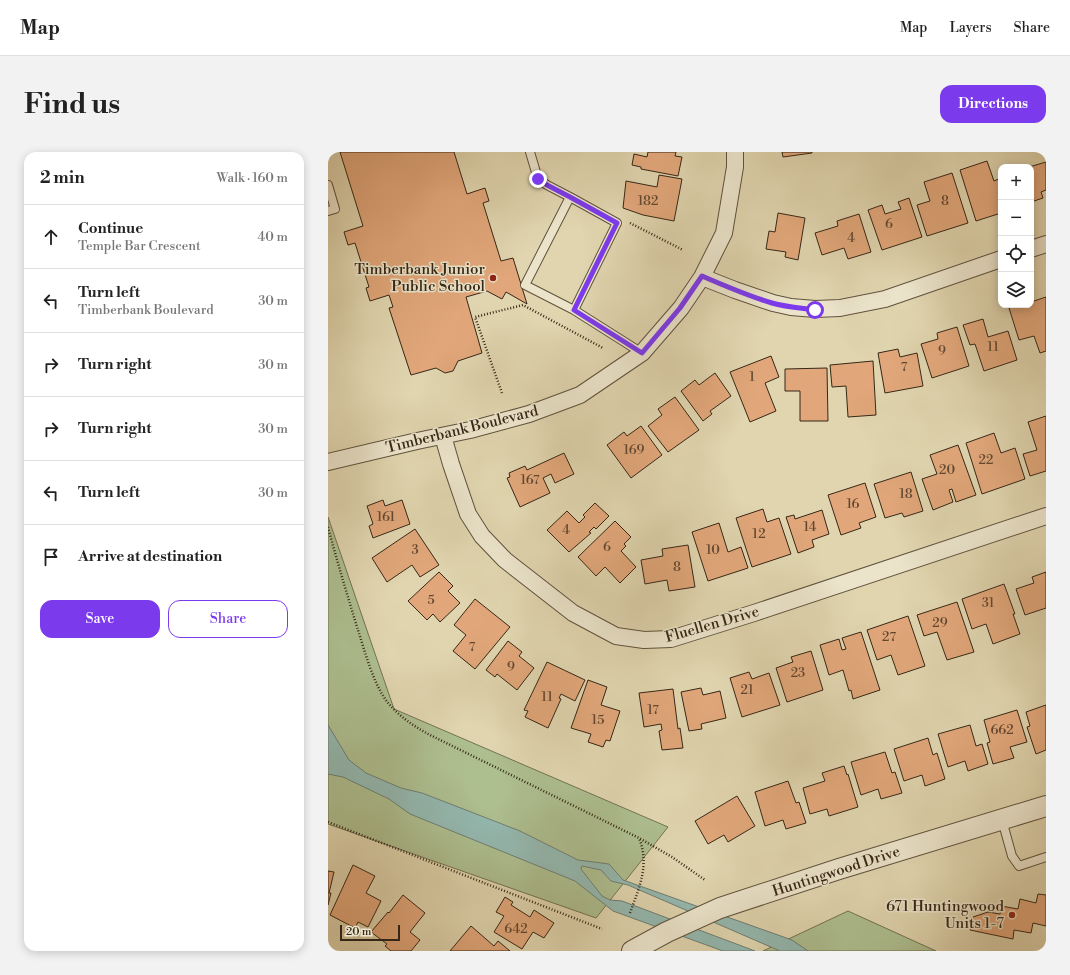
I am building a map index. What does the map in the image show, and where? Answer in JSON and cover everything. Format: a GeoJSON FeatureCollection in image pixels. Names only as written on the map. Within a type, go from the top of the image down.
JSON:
{"type":"FeatureCollection","features":[{"type":"Feature","properties":{"kind":"street","name":"Timberbank Boulevard"},"geometry":{"type":"LineString","coordinates":[[328,462],[470,430],[528,414],[580,395],[642,353],[680,308],[702,276],[724,233],[735,152]]}},
{"type":"Feature","properties":{"kind":"street"},"geometry":{"type":"LineString","coordinates":[[1034,248],[1046,244]]}},
{"type":"Feature","properties":{"kind":"street"},"geometry":{"type":"LineString","coordinates":[[702,276],[773,303],[815,310],[840,308],[885,299],[998,260]]}},
{"type":"Feature","properties":{"kind":"street","name":"Fluellen Drive"},"geometry":{"type":"LineString","coordinates":[[443,436],[468,514],[482,536],[505,560],[573,613],[616,636],[644,640],[671,639],[762,611],[1046,516]]}},
{"type":"Feature","properties":{"kind":"street","name":"Huntingwood Drive"},"geometry":{"type":"LineString","coordinates":[[632,951],[667,932],[720,908],[839,869],[1046,806]]}},
{"type":"Feature","properties":{"kind":"lane"},"geometry":{"type":"LineString","coordinates":[[530,152],[538,179],[617,223],[574,310]]}},
{"type":"Feature","properties":{"kind":"lane"},"geometry":{"type":"LineString","coordinates":[[328,185],[335,209],[328,212]]}},
{"type":"Feature","properties":{"kind":"lane"},"geometry":{"type":"LineString","coordinates":[[570,197],[525,285],[574,310],[642,353]]}},
{"type":"Feature","properties":{"kind":"lane"},"geometry":{"type":"LineString","coordinates":[[1002,819],[1012,856],[1019,866],[1046,857]]}},
{"type":"Feature","properties":{"kind":"path"},"geometry":{"type":"LineString","coordinates":[[502,393],[475,317],[523,305],[603,348]]}},
{"type":"Feature","properties":{"kind":"path"},"geometry":{"type":"LineString","coordinates":[[328,527],[362,644],[373,673],[386,699],[398,713],[430,735],[639,838],[672,857],[705,880]]}},
{"type":"Feature","properties":{"kind":"path"},"geometry":{"type":"LineString","coordinates":[[328,822],[602,930]]}},
{"type":"Feature","properties":{"kind":"path"},"geometry":{"type":"LineString","coordinates":[[630,913],[642,879],[642,847],[639,838]]}},
{"type":"Feature","properties":{"kind":"green space"},"geometry":{"type":"Polygon","coordinates":[[[328,517],[394,709],[668,827],[596,918],[328,824],[328,517]]]}},
{"type":"Feature","properties":{"kind":"green space"},"geometry":{"type":"Polygon","coordinates":[[[848,911],[936,951],[763,951],[848,911]]]}},
{"type":"Feature","properties":{"kind":"water"},"geometry":{"type":"Polygon","coordinates":[[[328,725],[349,760],[366,773],[401,788],[422,793],[520,831],[578,860],[609,864],[623,880],[792,940],[808,951],[780,951],[628,885],[611,881],[601,870],[582,866],[581,869],[602,896],[610,900],[622,901],[755,951],[723,951],[613,911],[575,881],[410,814],[389,799],[343,777],[328,774],[328,725]]]}},
{"type":"Feature","properties":{"kind":"building"},"geometry":{"type":"Polygon","coordinates":[[[340,152],[454,152],[467,194],[485,188],[489,201],[483,203],[501,261],[513,258],[527,304],[506,292],[502,299],[487,291],[466,297],[482,353],[458,361],[453,371],[445,373],[436,368],[411,375],[389,308],[393,307],[389,295],[370,301],[366,288],[369,287],[355,243],[348,245],[344,232],[363,226],[340,152]]]}},
{"type":"Feature","properties":{"kind":"building"},"geometry":{"type":"Polygon","coordinates":[[[648,152],[676,152],[675,156],[682,157],[678,176],[641,169],[641,167],[632,165],[634,154],[647,157],[648,152]]]}},
{"type":"Feature","properties":{"kind":"building"},"geometry":{"type":"Polygon","coordinates":[[[782,152],[812,152],[812,153],[783,157],[782,152]]]}},
{"type":"Feature","properties":{"kind":"building"},"geometry":{"type":"Polygon","coordinates":[[[987,161],[994,181],[998,179],[998,214],[976,221],[960,170],[987,161]]]}},
{"type":"Feature","properties":{"kind":"building"},"geometry":{"type":"Polygon","coordinates":[[[1046,162],[1046,190],[1041,192],[1043,198],[1034,201],[1034,200],[1034,166],[1046,162]]]}},
{"type":"Feature","properties":{"kind":"building"},"geometry":{"type":"Polygon","coordinates":[[[952,173],[968,223],[927,236],[917,205],[930,201],[924,182],[952,173]]]}},
{"type":"Feature","properties":{"kind":"building"},"geometry":{"type":"Polygon","coordinates":[[[659,175],[682,179],[674,221],[643,215],[623,208],[626,181],[657,187],[659,175]]]}},
{"type":"Feature","properties":{"kind":"building"},"geometry":{"type":"Polygon","coordinates":[[[909,198],[922,237],[882,250],[868,210],[882,205],[885,214],[901,209],[898,202],[909,198]]]}},
{"type":"Feature","properties":{"kind":"building"},"geometry":{"type":"Polygon","coordinates":[[[778,213],[805,218],[798,260],[785,257],[786,252],[766,249],[769,231],[775,232],[778,213]]]}},
{"type":"Feature","properties":{"kind":"building"},"geometry":{"type":"Polygon","coordinates":[[[859,214],[871,252],[848,259],[844,248],[822,255],[815,233],[838,226],[837,221],[859,214]]]}},
{"type":"Feature","properties":{"kind":"building"},"geometry":{"type":"Polygon","coordinates":[[[1046,297],[1046,351],[1040,353],[1034,336],[1019,340],[1009,308],[1034,308],[1034,301],[1046,297]]]}},
{"type":"Feature","properties":{"kind":"building"},"geometry":{"type":"Polygon","coordinates":[[[983,319],[988,337],[1008,331],[1017,360],[984,371],[975,344],[970,345],[963,325],[983,319]]]}},
{"type":"Feature","properties":{"kind":"building"},"geometry":{"type":"Polygon","coordinates":[[[957,327],[969,366],[932,378],[921,344],[938,339],[937,333],[957,327]]]}},
{"type":"Feature","properties":{"kind":"building"},"geometry":{"type":"Polygon","coordinates":[[[898,349],[900,357],[917,353],[923,386],[885,393],[878,353],[898,349]]]}},
{"type":"Feature","properties":{"kind":"building"},"geometry":{"type":"Polygon","coordinates":[[[771,356],[779,377],[765,383],[776,411],[750,422],[730,372],[771,356]]]}},
{"type":"Feature","properties":{"kind":"building"},"geometry":{"type":"Polygon","coordinates":[[[873,361],[876,415],[848,417],[846,386],[832,387],[830,365],[873,361]]]}},
{"type":"Feature","properties":{"kind":"building"},"geometry":{"type":"Polygon","coordinates":[[[827,368],[828,421],[800,421],[800,391],[785,391],[785,369],[827,368]]]}},
{"type":"Feature","properties":{"kind":"building"},"geometry":{"type":"Polygon","coordinates":[[[715,373],[731,396],[710,411],[712,414],[703,421],[681,391],[695,380],[699,385],[715,373]]]}},
{"type":"Feature","properties":{"kind":"building"},"geometry":{"type":"Polygon","coordinates":[[[675,397],[699,430],[668,452],[648,426],[662,415],[658,409],[675,397]]]}},
{"type":"Feature","properties":{"kind":"building"},"geometry":{"type":"Polygon","coordinates":[[[1046,416],[1046,471],[1030,476],[1023,454],[1037,450],[1028,422],[1046,416]]]}},
{"type":"Feature","properties":{"kind":"building"},"geometry":{"type":"Polygon","coordinates":[[[641,426],[662,455],[631,478],[607,445],[624,432],[627,436],[641,426]]]}},
{"type":"Feature","properties":{"kind":"building"},"geometry":{"type":"Polygon","coordinates":[[[994,433],[1001,453],[1015,448],[1025,479],[982,494],[966,443],[994,433]]]}},
{"type":"Feature","properties":{"kind":"building"},"geometry":{"type":"Polygon","coordinates":[[[958,445],[976,495],[956,502],[952,489],[949,490],[953,502],[933,510],[922,479],[937,474],[930,455],[958,445]]]}},
{"type":"Feature","properties":{"kind":"building"},"geometry":{"type":"Polygon","coordinates":[[[564,453],[574,474],[555,483],[551,474],[543,478],[550,493],[520,507],[507,478],[510,477],[509,473],[525,466],[527,470],[564,453]]]}},
{"type":"Feature","properties":{"kind":"building"},"geometry":{"type":"Polygon","coordinates":[[[911,472],[923,511],[904,517],[902,513],[885,518],[874,484],[911,472]]]}},
{"type":"Feature","properties":{"kind":"building"},"geometry":{"type":"Polygon","coordinates":[[[865,483],[876,517],[859,523],[861,528],[841,535],[828,495],[865,483]]]}},
{"type":"Feature","properties":{"kind":"building"},"geometry":{"type":"Polygon","coordinates":[[[383,500],[385,506],[402,500],[410,524],[373,538],[369,526],[373,524],[367,506],[383,500]]]}},
{"type":"Feature","properties":{"kind":"building"},"geometry":{"type":"Polygon","coordinates":[[[595,503],[609,516],[596,529],[594,527],[589,532],[591,533],[569,552],[547,530],[567,511],[579,523],[585,517],[583,515],[595,503]]]}},
{"type":"Feature","properties":{"kind":"building"},"geometry":{"type":"Polygon","coordinates":[[[763,509],[767,522],[779,518],[791,554],[752,567],[736,518],[763,509]]]}},
{"type":"Feature","properties":{"kind":"building"},"geometry":{"type":"Polygon","coordinates":[[[822,510],[829,534],[812,540],[814,547],[798,553],[786,517],[794,515],[795,519],[822,510]]]}},
{"type":"Feature","properties":{"kind":"building"},"geometry":{"type":"Polygon","coordinates":[[[615,521],[631,537],[624,544],[626,546],[621,551],[636,567],[620,583],[605,567],[596,576],[578,557],[615,521]]]}},
{"type":"Feature","properties":{"kind":"building"},"geometry":{"type":"Polygon","coordinates":[[[719,523],[728,552],[741,547],[748,568],[708,581],[692,532],[719,523]]]}},
{"type":"Feature","properties":{"kind":"building"},"geometry":{"type":"Polygon","coordinates":[[[415,529],[439,565],[420,577],[412,565],[387,582],[372,558],[415,529]]]}},
{"type":"Feature","properties":{"kind":"building"},"geometry":{"type":"Polygon","coordinates":[[[688,545],[695,587],[669,591],[667,580],[645,584],[641,560],[663,556],[662,549],[688,545]]]}},
{"type":"Feature","properties":{"kind":"building"},"geometry":{"type":"Polygon","coordinates":[[[439,572],[453,586],[448,591],[460,603],[440,622],[433,614],[427,620],[408,601],[439,572]]]}},
{"type":"Feature","properties":{"kind":"building"},"geometry":{"type":"Polygon","coordinates":[[[1046,572],[1046,608],[1025,615],[1016,589],[1034,583],[1032,577],[1046,572]]]}},
{"type":"Feature","properties":{"kind":"building"},"geometry":{"type":"Polygon","coordinates":[[[1004,584],[1015,614],[1013,614],[1020,634],[993,644],[986,624],[972,629],[962,599],[1004,584]]]}},
{"type":"Feature","properties":{"kind":"building"},"geometry":{"type":"Polygon","coordinates":[[[475,599],[510,627],[475,669],[453,651],[466,635],[454,625],[475,599]]]}},
{"type":"Feature","properties":{"kind":"building"},"geometry":{"type":"Polygon","coordinates":[[[957,602],[974,652],[947,660],[937,632],[924,636],[917,615],[957,602]]]}},
{"type":"Feature","properties":{"kind":"building"},"geometry":{"type":"Polygon","coordinates":[[[908,616],[925,666],[898,675],[891,655],[877,660],[867,630],[908,616]]]}},
{"type":"Feature","properties":{"kind":"building"},"geometry":{"type":"Polygon","coordinates":[[[861,632],[880,690],[853,699],[843,670],[829,675],[820,645],[839,639],[842,650],[846,649],[842,638],[861,632]]]}},
{"type":"Feature","properties":{"kind":"building"},"geometry":{"type":"Polygon","coordinates":[[[508,641],[522,652],[519,656],[534,668],[517,690],[497,674],[495,677],[486,670],[508,641]]]}},
{"type":"Feature","properties":{"kind":"building"},"geometry":{"type":"Polygon","coordinates":[[[811,651],[823,690],[787,702],[776,668],[793,662],[791,657],[811,651]]]}},
{"type":"Feature","properties":{"kind":"building"},"geometry":{"type":"Polygon","coordinates":[[[547,662],[585,680],[575,701],[561,694],[559,698],[561,699],[548,728],[525,717],[528,711],[524,710],[547,662]]]}},
{"type":"Feature","properties":{"kind":"building"},"geometry":{"type":"Polygon","coordinates":[[[749,672],[752,679],[769,673],[780,705],[742,717],[730,678],[749,672]]]}},
{"type":"Feature","properties":{"kind":"building"},"geometry":{"type":"Polygon","coordinates":[[[588,680],[607,687],[601,705],[620,711],[610,741],[606,740],[603,747],[588,742],[591,734],[571,728],[588,680]]]}},
{"type":"Feature","properties":{"kind":"building"},"geometry":{"type":"Polygon","coordinates":[[[701,688],[703,695],[720,691],[726,718],[701,724],[702,729],[689,731],[681,692],[701,688]]]}},
{"type":"Feature","properties":{"kind":"building"},"geometry":{"type":"Polygon","coordinates":[[[673,689],[678,729],[680,728],[683,748],[662,750],[659,731],[662,730],[661,724],[644,727],[639,693],[673,689]]]}},
{"type":"Feature","properties":{"kind":"building"},"geometry":{"type":"Polygon","coordinates":[[[1046,705],[1046,750],[1036,754],[1027,727],[1030,726],[1026,712],[1046,705]]]}},
{"type":"Feature","properties":{"kind":"building"},"geometry":{"type":"Polygon","coordinates":[[[1017,710],[1027,742],[1010,747],[1014,758],[993,764],[987,743],[990,742],[984,720],[1017,710]]]}},
{"type":"Feature","properties":{"kind":"building"},"geometry":{"type":"Polygon","coordinates":[[[970,725],[976,746],[982,744],[988,764],[968,771],[965,761],[948,767],[938,734],[970,725]]]}},
{"type":"Feature","properties":{"kind":"building"},"geometry":{"type":"Polygon","coordinates":[[[928,738],[933,755],[937,753],[945,779],[925,786],[922,775],[904,781],[894,749],[928,738]]]}},
{"type":"Feature","properties":{"kind":"building"},"geometry":{"type":"Polygon","coordinates":[[[885,752],[892,773],[895,772],[902,793],[881,799],[878,789],[861,795],[851,762],[885,752]]]}},
{"type":"Feature","properties":{"kind":"building"},"geometry":{"type":"Polygon","coordinates":[[[844,766],[847,775],[848,774],[858,807],[829,816],[827,809],[810,814],[803,788],[825,781],[822,773],[844,766]]]}},
{"type":"Feature","properties":{"kind":"building"},"geometry":{"type":"Polygon","coordinates":[[[788,781],[796,803],[799,802],[806,823],[786,829],[783,820],[765,826],[755,792],[788,781]]]}},
{"type":"Feature","properties":{"kind":"building"},"geometry":{"type":"Polygon","coordinates":[[[737,796],[755,826],[728,842],[724,835],[708,844],[695,821],[737,796]]]}},
{"type":"Feature","properties":{"kind":"building"},"geometry":{"type":"Polygon","coordinates":[[[353,865],[375,876],[366,893],[381,901],[368,927],[358,922],[355,928],[330,915],[353,865]]]}},
{"type":"Feature","properties":{"kind":"building"},"geometry":{"type":"Polygon","coordinates":[[[328,871],[334,872],[328,905],[328,871]]]}},
{"type":"Feature","properties":{"kind":"building","name":"671 Huntingwood Units 1-7"},"geometry":{"type":"Polygon","coordinates":[[[1038,894],[1046,895],[1046,926],[1033,923],[1031,933],[1014,930],[1013,939],[970,930],[973,917],[988,912],[1000,914],[1001,906],[1018,909],[1020,899],[1036,903],[1038,894]]]}},
{"type":"Feature","properties":{"kind":"building"},"geometry":{"type":"Polygon","coordinates":[[[403,895],[425,913],[410,932],[420,940],[411,951],[391,951],[385,946],[387,944],[371,932],[403,895]]]}},
{"type":"Feature","properties":{"kind":"building"},"geometry":{"type":"Polygon","coordinates":[[[505,897],[513,902],[511,905],[530,917],[534,910],[554,923],[544,938],[533,932],[522,949],[494,932],[504,916],[496,912],[505,897]]]}},
{"type":"Feature","properties":{"kind":"building"},"geometry":{"type":"Polygon","coordinates":[[[471,926],[494,946],[498,941],[510,951],[450,951],[471,926]]]}},
{"type":"Feature","properties":{"kind":"place","name":"Timberbank Junior Public School"},"geometry":{"type":"Point","coordinates":[493,278]}},
{"type":"Feature","properties":{"kind":"place","name":"671 Huntingwood Units 1-7"},"geometry":{"type":"Point","coordinates":[1012,915]}},
{"type":"Feature","properties":{"kind":"route"},"geometry":{"type":"LineString","coordinates":[[538,179],[617,223],[574,310],[642,353],[680,308],[702,276],[753,297],[791,307],[815,310]]}}]}
